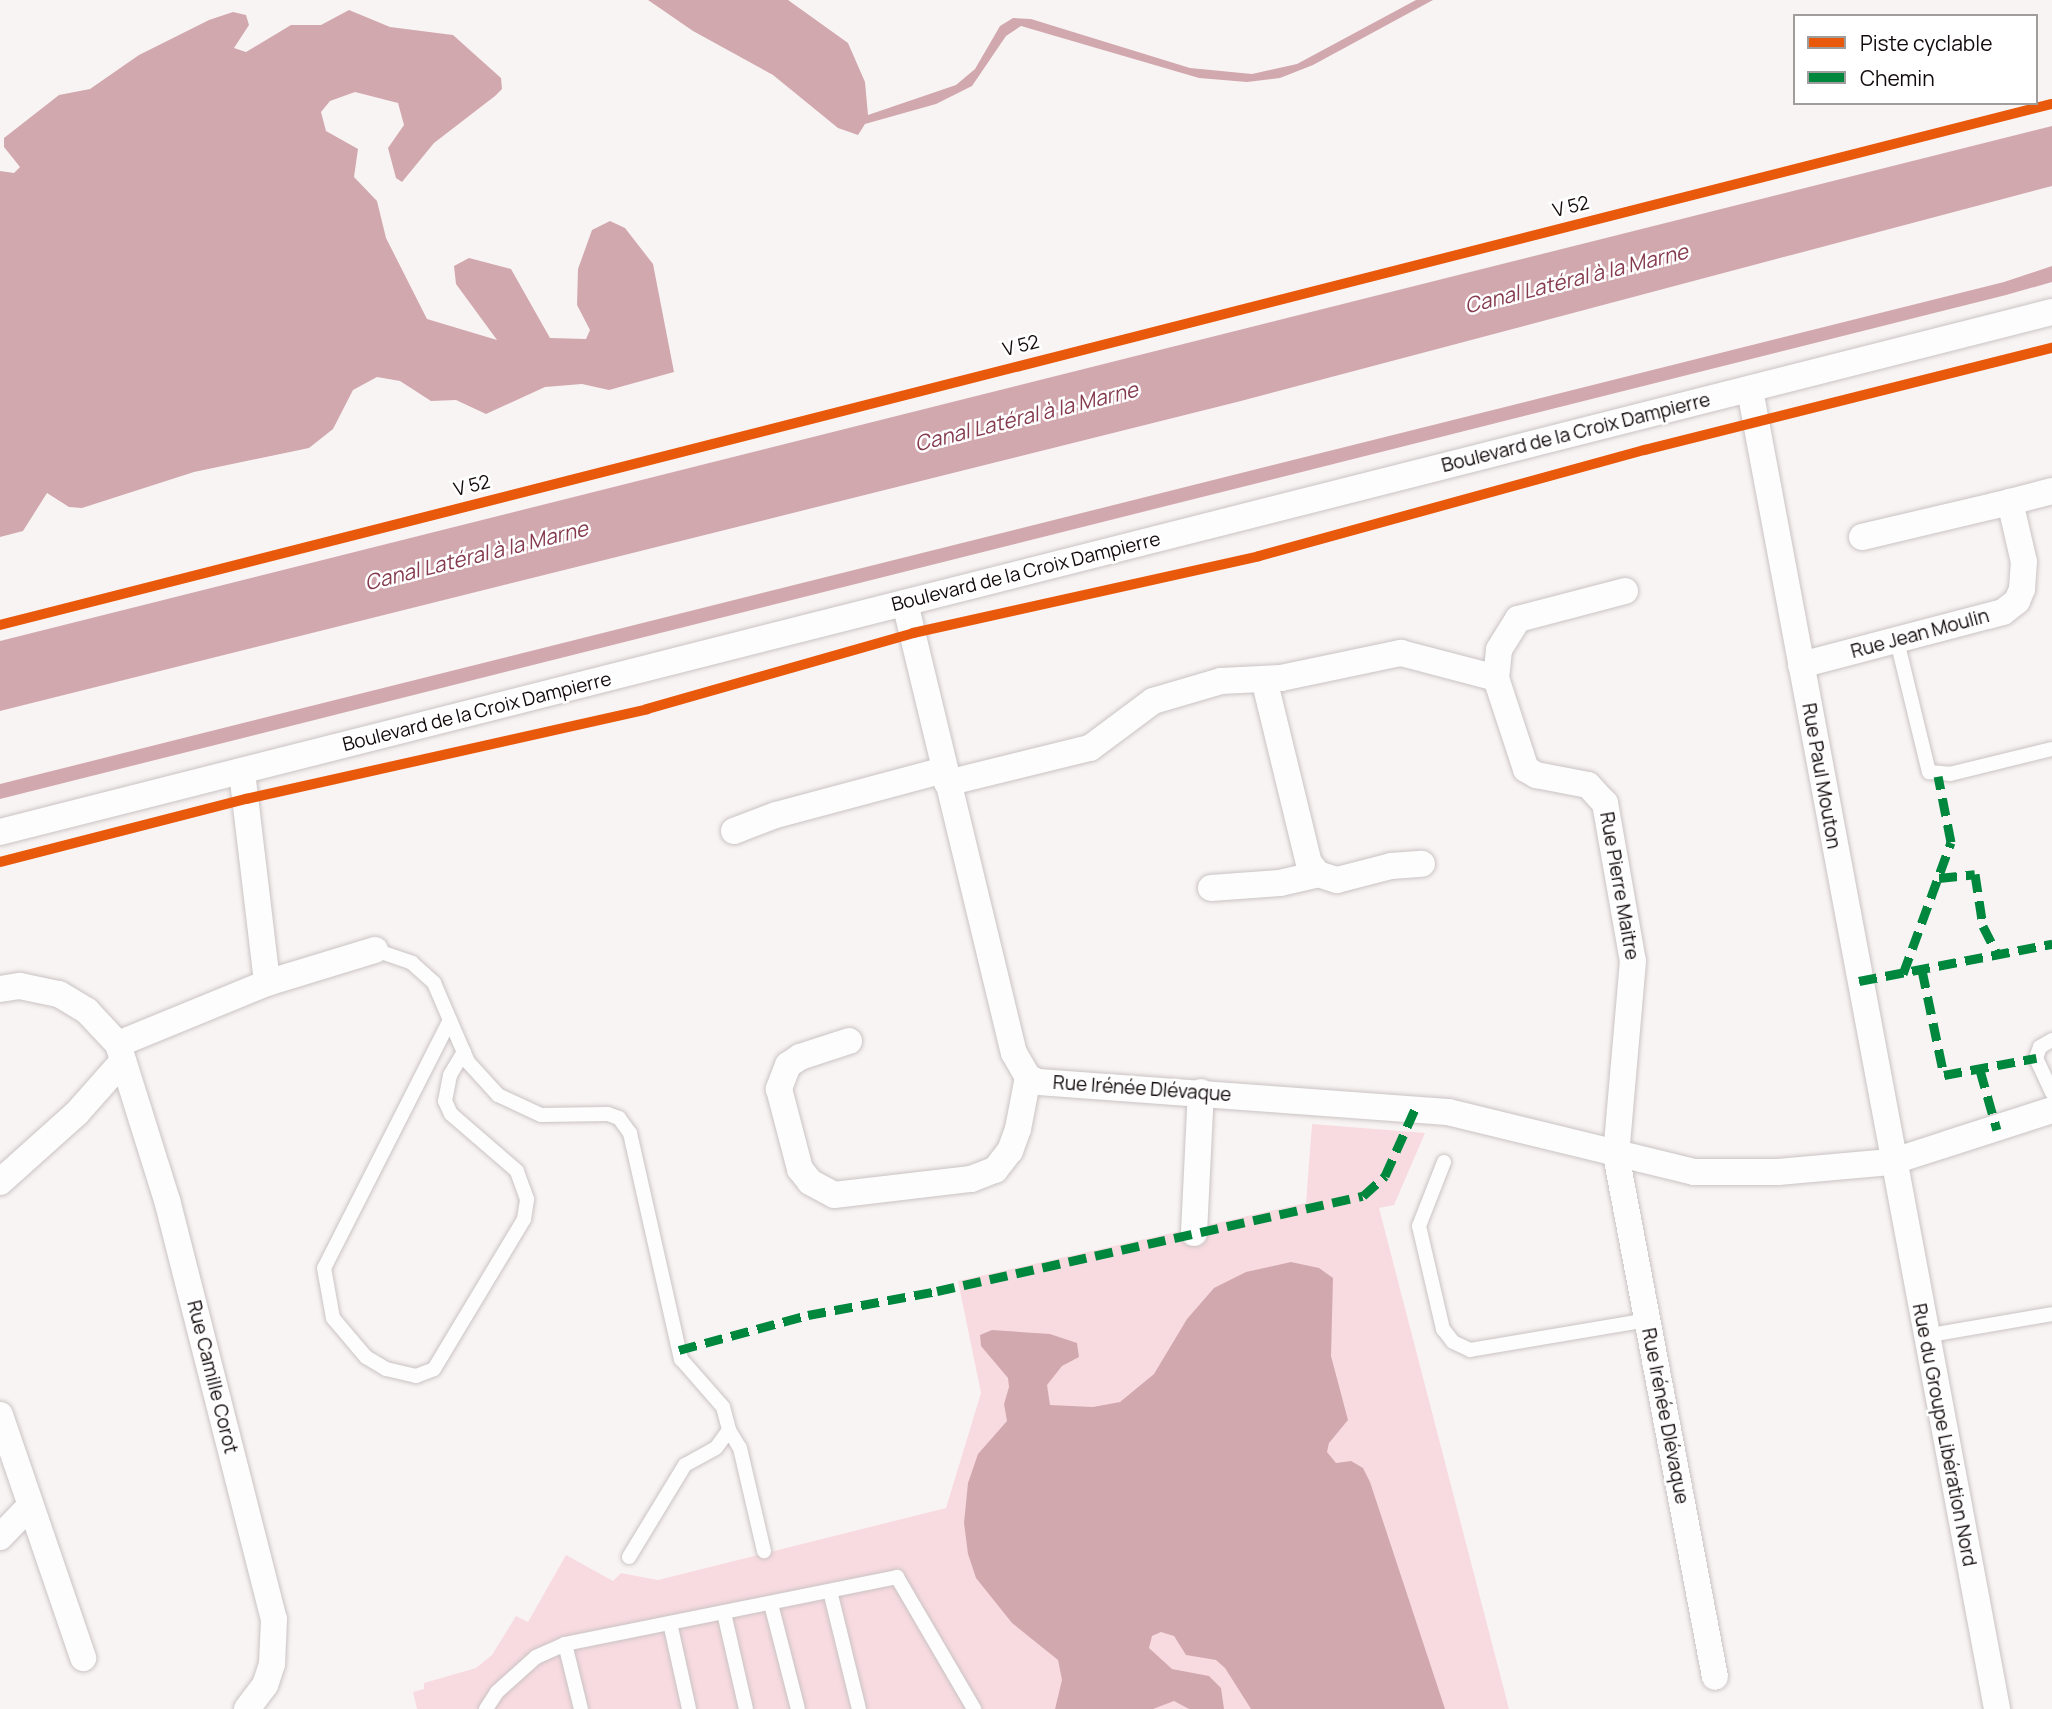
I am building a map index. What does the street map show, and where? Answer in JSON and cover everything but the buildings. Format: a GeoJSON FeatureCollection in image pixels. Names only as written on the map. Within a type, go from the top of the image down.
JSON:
{"type":"FeatureCollection","features":[{"type":"Feature","properties":{"kind":"street","name":"Boulevard de la Croix Dampierre"},"geometry":{"type":"LineString","coordinates":[[0,832],[2052,312]]}},
{"type":"Feature","properties":{"kind":"street","name":"Rue Paul Mouton"},"geometry":{"type":"LineString","coordinates":[[1750,390],[1891,1162]]}},
{"type":"Feature","properties":{"kind":"street"},"geometry":{"type":"LineString","coordinates":[[1862,537],[2052,491]]}},
{"type":"Feature","properties":{"kind":"street","name":"Rue Jean Moulin"},"geometry":{"type":"LineString","coordinates":[[1801,665],[2003,612],[2017,601],[2024,562],[2010,502]]}},
{"type":"Feature","properties":{"kind":"street"},"geometry":{"type":"LineString","coordinates":[[734,831],[776,815],[1090,748],[1166,696],[1221,681],[1264,679],[1401,653],[1496,678],[1499,650],[1518,619],[1625,591]]}},
{"type":"Feature","properties":{"kind":"street","name":"Rue Irénée Dlévaque"},"geometry":{"type":"LineString","coordinates":[[905,603],[1014,1053],[1028,1077],[1055,1085],[1201,1092],[1448,1112],[1694,1172],[1778,1172],[1891,1162],[1933,1152],[2052,1110]]}},
{"type":"Feature","properties":{"kind":"street","name":"Rue Pierre Maitre"},"geometry":{"type":"LineString","coordinates":[[1496,678],[1527,769],[1536,775],[1588,785],[1601,795],[1605,803],[1633,961],[1616,1155]]}},
{"type":"Feature","properties":{"kind":"street"},"geometry":{"type":"LineString","coordinates":[[1264,679],[1309,863],[1318,874]]}},
{"type":"Feature","properties":{"kind":"street"},"geometry":{"type":"LineString","coordinates":[[242,772],[267,982]]}},
{"type":"Feature","properties":{"kind":"street"},"geometry":{"type":"LineString","coordinates":[[1211,888],[1280,883],[1318,874],[1337,880],[1391,866],[1422,864]]}},
{"type":"Feature","properties":{"kind":"street"},"geometry":{"type":"LineString","coordinates":[[0,1182],[77,1113],[121,1052],[267,982],[374,950]]}},
{"type":"Feature","properties":{"kind":"street","name":"Rue Camille Corot"},"geometry":{"type":"LineString","coordinates":[[0,989],[20,986],[59,994],[87,1011],[121,1052],[167,1200],[274,1619],[272,1664],[265,1685],[247,1709]]}},
{"type":"Feature","properties":{"kind":"street"},"geometry":{"type":"LineString","coordinates":[[849,1041],[800,1057],[788,1065],[779,1089],[800,1169],[810,1182],[834,1195],[971,1179],[995,1170],[1010,1151],[1018,1129],[1028,1077]]}},
{"type":"Feature","properties":{"kind":"street"},"geometry":{"type":"LineString","coordinates":[[1194,1233],[1201,1092]]}},
{"type":"Feature","properties":{"kind":"street","name":"Rue Irénée Dlévaque"},"geometry":{"type":"LineString","coordinates":[[1616,1155],[1715,1676]]}},
{"type":"Feature","properties":{"kind":"street","name":"Rue du Groupe Libération Nord"},"geometry":{"type":"LineString","coordinates":[[1891,1162],[1997,1709]]}},
{"type":"Feature","properties":{"kind":"street"},"geometry":{"type":"LineString","coordinates":[[0,1415],[83,1658]]}},
{"type":"Feature","properties":{"kind":"street"},"geometry":{"type":"LineString","coordinates":[[0,1537],[30,1506]]}},
{"type":"Feature","properties":{"kind":"lane"},"geometry":{"type":"LineString","coordinates":[[1897,640],[1929,772],[1938,776],[2052,749]]}},
{"type":"Feature","properties":{"kind":"lane"},"geometry":{"type":"LineString","coordinates":[[374,950],[411,963],[434,983],[464,1052],[498,1096],[541,1115],[608,1114],[619,1118],[630,1133],[681,1359],[723,1406],[729,1430],[740,1448],[764,1551]]}},
{"type":"Feature","properties":{"kind":"lane"},"geometry":{"type":"LineString","coordinates":[[450,1020],[324,1268],[332,1318],[366,1357],[386,1369],[416,1376],[434,1369],[524,1219],[527,1199],[517,1171],[452,1114],[445,1101],[450,1075],[464,1052]]}},
{"type":"Feature","properties":{"kind":"lane"},"geometry":{"type":"LineString","coordinates":[[2052,1040],[2040,1047],[2036,1058],[2052,1093]]}},
{"type":"Feature","properties":{"kind":"lane"},"geometry":{"type":"LineString","coordinates":[[1444,1162],[1419,1226],[1443,1329],[1453,1342],[1470,1350],[1647,1320]]}},
{"type":"Feature","properties":{"kind":"lane"},"geometry":{"type":"LineString","coordinates":[[1925,1336],[2052,1314]]}},
{"type":"Feature","properties":{"kind":"lane"},"geometry":{"type":"LineString","coordinates":[[629,1557],[685,1465],[716,1448],[729,1430]]}},
{"type":"Feature","properties":{"kind":"lane"},"geometry":{"type":"LineString","coordinates":[[486,1709],[497,1692],[536,1657],[565,1644],[897,1577],[974,1709]]}},
{"type":"Feature","properties":{"kind":"lane"},"geometry":{"type":"LineString","coordinates":[[830,1591],[859,1709]]}},
{"type":"Feature","properties":{"kind":"lane"},"geometry":{"type":"LineString","coordinates":[[771,1604],[798,1709]]}},
{"type":"Feature","properties":{"kind":"lane"},"geometry":{"type":"LineString","coordinates":[[724,1613],[746,1709]]}},
{"type":"Feature","properties":{"kind":"lane"},"geometry":{"type":"LineString","coordinates":[[670,1623],[689,1709]]}},
{"type":"Feature","properties":{"kind":"lane"},"geometry":{"type":"LineString","coordinates":[[565,1644],[581,1709]]}},
{"type":"Feature","properties":{"kind":"shaded area"},"geometry":{"type":"Polygon","coordinates":[[[1312,1124],[1425,1133],[1394,1205],[1379,1208],[1509,1709],[417,1709],[413,1692],[424,1689],[424,1683],[476,1668],[492,1655],[516,1616],[528,1622],[566,1555],[613,1581],[621,1573],[658,1580],[946,1508],[981,1393],[958,1281],[1306,1203],[1312,1124]]]}},
{"type":"Feature","properties":{"kind":"water"},"geometry":{"type":"Polygon","coordinates":[[[648,0],[788,0],[848,43],[865,82],[868,115],[956,85],[975,69],[1000,26],[1013,18],[1031,19],[1190,68],[1252,74],[1297,64],[1416,0],[1433,0],[1313,65],[1280,78],[1247,82],[1199,78],[1021,26],[1006,36],[972,86],[936,104],[865,124],[858,135],[838,128],[773,75],[693,31],[648,0]]]}},
{"type":"Feature","properties":{"kind":"water"},"geometry":{"type":"Polygon","coordinates":[[[349,10],[390,27],[453,35],[501,78],[502,89],[434,143],[402,182],[396,178],[388,148],[404,125],[398,103],[355,92],[330,101],[321,112],[326,131],[358,149],[354,177],[377,201],[386,238],[427,319],[497,340],[456,284],[454,266],[469,258],[511,269],[550,338],[586,339],[590,330],[577,305],[578,269],[592,230],[610,221],[625,228],[653,264],[674,372],[609,390],[582,384],[545,387],[486,414],[456,400],[431,401],[400,381],[377,377],[353,390],[333,429],[309,448],[194,472],[82,508],[69,507],[47,493],[23,531],[0,537],[0,171],[14,173],[20,167],[4,147],[4,138],[59,95],[90,89],[139,55],[209,20],[233,12],[246,15],[249,25],[234,48],[246,52],[291,25],[321,25],[349,10]]]}},
{"type":"Feature","properties":{"kind":"water","name":"Canal Latéral à la Marne"},"geometry":{"type":"Polygon","coordinates":[[[2052,126],[2052,186],[1237,402],[0,711],[0,641],[2052,126]]]}},
{"type":"Feature","properties":{"kind":"water"},"geometry":{"type":"Polygon","coordinates":[[[2052,266],[2052,282],[2006,295],[0,799],[0,784],[2004,282],[2052,266]]]}},
{"type":"Feature","properties":{"kind":"water"},"geometry":{"type":"Polygon","coordinates":[[[1291,1262],[1319,1268],[1333,1278],[1331,1356],[1348,1420],[1329,1443],[1327,1452],[1336,1463],[1351,1461],[1363,1468],[1370,1482],[1445,1709],[1251,1709],[1225,1668],[1216,1660],[1186,1655],[1174,1636],[1161,1632],[1152,1636],[1149,1648],[1172,1669],[1209,1676],[1221,1688],[1224,1709],[1189,1709],[1174,1701],[1153,1709],[1055,1709],[1062,1680],[1058,1660],[1012,1623],[976,1578],[968,1554],[964,1523],[968,1483],[978,1454],[1007,1421],[1004,1404],[1009,1387],[1008,1378],[981,1346],[980,1335],[992,1330],[1050,1334],[1077,1343],[1079,1357],[1062,1366],[1047,1385],[1050,1405],[1093,1407],[1120,1402],[1154,1374],[1187,1319],[1214,1288],[1246,1272],[1291,1262]]]}},
{"type":"Feature","properties":{"kind":"marked path"},"geometry":{"type":"LineString","coordinates":[[1903,974],[1951,842],[1938,776]]}},
{"type":"Feature","properties":{"kind":"marked path"},"geometry":{"type":"LineString","coordinates":[[1939,878],[1975,874],[1983,926],[1999,957]]}},
{"type":"Feature","properties":{"kind":"marked path"},"geometry":{"type":"LineString","coordinates":[[1859,981],[2052,944]]}},
{"type":"Feature","properties":{"kind":"marked path"},"geometry":{"type":"LineString","coordinates":[[1922,970],[1944,1075],[2036,1058]]}},
{"type":"Feature","properties":{"kind":"marked path"},"geometry":{"type":"LineString","coordinates":[[1980,1070],[1997,1130]]}},
{"type":"Feature","properties":{"kind":"marked path"},"geometry":{"type":"LineString","coordinates":[[679,1350],[808,1315],[937,1291],[1363,1196],[1385,1176],[1415,1109]]}},
{"type":"Feature","properties":{"kind":"cycle path","name":"V 52"},"geometry":{"type":"LineString","coordinates":[[0,625],[2052,104]]}},
{"type":"Feature","properties":{"kind":"cycle path"},"geometry":{"type":"LineString","coordinates":[[0,862],[246,799],[647,709],[913,633],[1259,556],[1645,450],[2052,348]]}}]}
